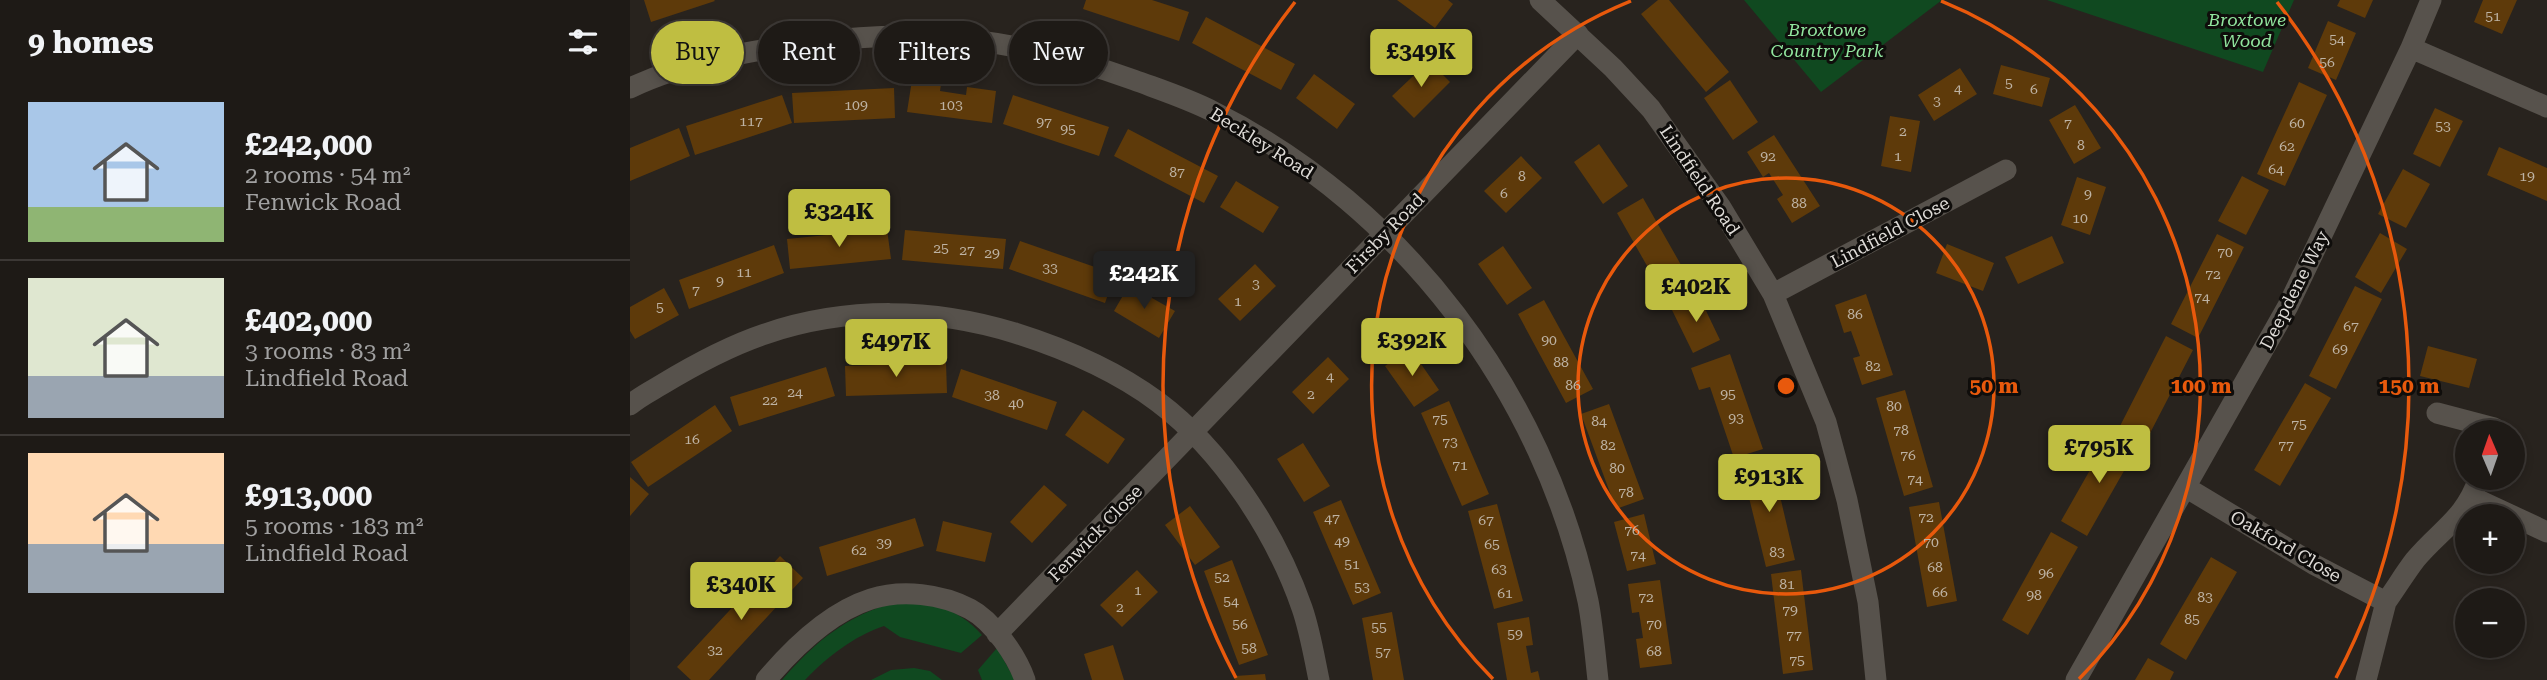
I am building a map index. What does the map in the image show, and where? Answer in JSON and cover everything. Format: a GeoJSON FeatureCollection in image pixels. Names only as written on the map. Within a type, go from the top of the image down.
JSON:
{"type":"FeatureCollection","features":[{"type":"Feature","properties":{"kind":"street","name":"Lindfield Road"},"geometry":{"type":"LineString","coordinates":[[1540,0],[1614,68],[1674,138],[1720,206],[1773,294],[1826,422],[1847,500],[1868,602],[1876,680]]}},
{"type":"Feature","properties":{"kind":"street","name":"Deepdene Way"},"geometry":{"type":"LineString","coordinates":[[2076,680],[2288,306],[2411,48],[2431,0]]}},
{"type":"Feature","properties":{"kind":"street","name":"Firsby Road"},"geometry":{"type":"LineString","coordinates":[[1193,433],[1578,34]]}},
{"type":"Feature","properties":{"kind":"street","name":"Beckley Road"},"geometry":{"type":"LineString","coordinates":[[630,88],[687,68],[746,52],[841,38],[938,36],[1037,50],[1116,73],[1215,112],[1262,138],[1304,166],[1384,233],[1419,269],[1462,321],[1507,391],[1542,460],[1580,568],[1588,604],[1598,680]]}},
{"type":"Feature","properties":{"kind":"street"},"geometry":{"type":"LineString","coordinates":[[2411,48],[2547,107]]}},
{"type":"Feature","properties":{"kind":"street","name":"Lindfield Close"},"geometry":{"type":"LineString","coordinates":[[1773,294],[2007,170]]}},
{"type":"Feature","properties":{"kind":"street"},"geometry":{"type":"LineString","coordinates":[[630,405],[693,366],[739,342],[772,331],[838,316],[931,314],[980,322],[1080,356],[1159,403],[1193,433],[1227,473],[1254,510],[1274,545],[1302,610],[1319,680]]}},
{"type":"Feature","properties":{"kind":"street"},"geometry":{"type":"LineString","coordinates":[[2437,413],[2464,420]]}},
{"type":"Feature","properties":{"kind":"street","name":"Fenwick Close"},"geometry":{"type":"LineString","coordinates":[[997,634],[1193,433]]}},
{"type":"Feature","properties":{"kind":"street","name":"Oakford Close"},"geometry":{"type":"LineString","coordinates":[[2187,488],[2315,565],[2386,602]]}},
{"type":"Feature","properties":{"kind":"street"},"geometry":{"type":"LineString","coordinates":[[2366,680],[2386,602],[2416,560],[2459,517],[2475,490]]}},
{"type":"Feature","properties":{"kind":"street"},"geometry":{"type":"LineString","coordinates":[[2479,490],[2547,532]]}},
{"type":"Feature","properties":{"kind":"street"},"geometry":{"type":"LineString","coordinates":[[766,680],[819,629],[850,608],[872,599],[899,594],[925,595],[951,601],[972,610],[997,634],[1015,657],[1025,680]]}},
{"type":"Feature","properties":{"kind":"green space","name":"Broxtowe Country Park"},"geometry":{"type":"Polygon","coordinates":[[[1744,0],[1942,0],[1821,92],[1744,0]]]}},
{"type":"Feature","properties":{"kind":"green space","name":"Broxtowe Wood"},"geometry":{"type":"Polygon","coordinates":[[[2047,0],[2294,0],[2263,72],[2047,0]]]}},
{"type":"Feature","properties":{"kind":"green space"},"geometry":{"type":"Polygon","coordinates":[[[896,602],[943,608],[963,618],[982,635],[961,653],[900,637],[884,626],[862,635],[842,648],[805,680],[782,680],[807,653],[833,632],[862,615],[896,602]]]}},
{"type":"Feature","properties":{"kind":"green space"},"geometry":{"type":"Polygon","coordinates":[[[997,648],[1015,680],[982,680],[978,670],[997,648]]]}},
{"type":"Feature","properties":{"kind":"green space"},"geometry":{"type":"Polygon","coordinates":[[[914,668],[930,671],[942,680],[871,680],[891,670],[914,668]]]}},
{"type":"Feature","properties":{"kind":"building"},"geometry":{"type":"Polygon","coordinates":[[[644,0],[715,1],[651,21],[644,0]]]}},
{"type":"Feature","properties":{"kind":"building"},"geometry":{"type":"Polygon","coordinates":[[[1086,0],[1152,0],[1189,12],[1179,41],[1083,9],[1086,0]]]}},
{"type":"Feature","properties":{"kind":"building"},"geometry":{"type":"Polygon","coordinates":[[[1397,0],[1448,0],[1453,4],[1435,28],[1397,0]]]}},
{"type":"Feature","properties":{"kind":"building"},"geometry":{"type":"Polygon","coordinates":[[[1658,0],[1669,0],[1729,72],[1706,92],[1641,14],[1658,0]]]}},
{"type":"Feature","properties":{"kind":"building"},"geometry":{"type":"Polygon","coordinates":[[[2340,0],[2373,0],[2365,18],[2337,6],[2340,0]]]}},
{"type":"Feature","properties":{"kind":"building"},"geometry":{"type":"Polygon","coordinates":[[[2483,0],[2517,0],[2502,34],[2474,22],[2483,0]]]}},
{"type":"Feature","properties":{"kind":"building"},"geometry":{"type":"Polygon","coordinates":[[[1206,17],[1295,64],[1281,90],[1192,43],[1206,17]]]}},
{"type":"Feature","properties":{"kind":"building"},"geometry":{"type":"Polygon","coordinates":[[[2328,21],[2356,33],[2336,80],[2308,68],[2328,21]]]}},
{"type":"Feature","properties":{"kind":"building"},"geometry":{"type":"Polygon","coordinates":[[[1429,61],[1450,82],[1414,118],[1392,96],[1429,61]]]}},
{"type":"Feature","properties":{"kind":"building"},"geometry":{"type":"Polygon","coordinates":[[[2001,65],[2050,78],[2042,107],[1993,94],[2001,65]]]}},
{"type":"Feature","properties":{"kind":"building"},"geometry":{"type":"Polygon","coordinates":[[[1960,68],[1977,94],[1934,121],[1918,95],[1960,68]]]}},
{"type":"Feature","properties":{"kind":"building"},"geometry":{"type":"Polygon","coordinates":[[[1314,74],[1355,104],[1337,129],[1296,98],[1314,74]]]}},
{"type":"Feature","properties":{"kind":"building"},"geometry":{"type":"Polygon","coordinates":[[[1730,80],[1758,122],[1733,140],[1704,98],[1730,80]]]}},
{"type":"Feature","properties":{"kind":"building"},"geometry":{"type":"Polygon","coordinates":[[[2299,82],[2327,95],[2285,186],[2257,174],[2299,82]]]}},
{"type":"Feature","properties":{"kind":"building"},"geometry":{"type":"Polygon","coordinates":[[[911,84],[941,84],[940,91],[966,95],[967,87],[996,91],[992,123],[907,112],[911,84]]]}},
{"type":"Feature","properties":{"kind":"building"},"geometry":{"type":"Polygon","coordinates":[[[894,88],[895,118],[794,123],[792,93],[894,88]]]}},
{"type":"Feature","properties":{"kind":"building"},"geometry":{"type":"Polygon","coordinates":[[[782,95],[792,123],[695,155],[686,126],[782,95]]]}},
{"type":"Feature","properties":{"kind":"building"},"geometry":{"type":"Polygon","coordinates":[[[1013,95],[1109,127],[1099,156],[1003,124],[1013,95]]]}},
{"type":"Feature","properties":{"kind":"building"},"geometry":{"type":"Polygon","coordinates":[[[2075,105],[2101,148],[2074,164],[2049,120],[2075,105]]]}},
{"type":"Feature","properties":{"kind":"building"},"geometry":{"type":"Polygon","coordinates":[[[2435,108],[2463,121],[2440,167],[2413,154],[2435,108]]]}},
{"type":"Feature","properties":{"kind":"building"},"geometry":{"type":"Polygon","coordinates":[[[1890,116],[1920,121],[1911,172],[1881,166],[1890,116]]]}},
{"type":"Feature","properties":{"kind":"building"},"geometry":{"type":"Polygon","coordinates":[[[679,128],[690,156],[630,181],[630,148],[679,128]]]}},
{"type":"Feature","properties":{"kind":"building"},"geometry":{"type":"Polygon","coordinates":[[[1128,129],[1218,176],[1204,203],[1114,156],[1128,129]]]}},
{"type":"Feature","properties":{"kind":"building"},"geometry":{"type":"Polygon","coordinates":[[[1774,135],[1820,206],[1792,223],[1777,199],[1783,195],[1769,173],[1763,177],[1747,152],[1774,135]]]}},
{"type":"Feature","properties":{"kind":"building"},"geometry":{"type":"Polygon","coordinates":[[[1599,144],[1628,186],[1603,204],[1574,162],[1599,144]]]}},
{"type":"Feature","properties":{"kind":"building"},"geometry":{"type":"Polygon","coordinates":[[[2499,147],[2547,168],[2547,201],[2487,175],[2499,147]]]}},
{"type":"Feature","properties":{"kind":"building"},"geometry":{"type":"Polygon","coordinates":[[[1521,156],[1542,178],[1506,213],[1484,191],[1521,156]]]}},
{"type":"Feature","properties":{"kind":"building"},"geometry":{"type":"Polygon","coordinates":[[[2403,169],[2430,184],[2406,228],[2378,214],[2403,169]]]}},
{"type":"Feature","properties":{"kind":"building"},"geometry":{"type":"Polygon","coordinates":[[[2242,176],[2269,190],[2246,235],[2218,221],[2242,176]]]}},
{"type":"Feature","properties":{"kind":"building"},"geometry":{"type":"Polygon","coordinates":[[[2077,177],[2106,187],[2090,235],[2061,225],[2077,177]]]}},
{"type":"Feature","properties":{"kind":"building"},"geometry":{"type":"Polygon","coordinates":[[[1236,181],[1279,207],[1263,233],[1220,207],[1236,181]]]}},
{"type":"Feature","properties":{"kind":"building"},"geometry":{"type":"Polygon","coordinates":[[[1643,198],[1693,286],[1667,301],[1617,213],[1643,198]]]}},
{"type":"Feature","properties":{"kind":"building"},"geometry":{"type":"Polygon","coordinates":[[[887,229],[891,259],[790,269],[787,239],[887,229]]]}},
{"type":"Feature","properties":{"kind":"building"},"geometry":{"type":"Polygon","coordinates":[[[905,230],[1006,239],[1003,269],[902,260],[905,230]]]}},
{"type":"Feature","properties":{"kind":"building"},"geometry":{"type":"Polygon","coordinates":[[[2380,233],[2407,249],[2381,293],[2355,277],[2380,233]]]}},
{"type":"Feature","properties":{"kind":"building"},"geometry":{"type":"Polygon","coordinates":[[[2217,234],[2244,247],[2198,338],[2171,324],[2217,234]]]}},
{"type":"Feature","properties":{"kind":"building"},"geometry":{"type":"Polygon","coordinates":[[[2052,236],[2064,263],[2018,284],[2005,257],[2052,236]]]}},
{"type":"Feature","properties":{"kind":"building"},"geometry":{"type":"Polygon","coordinates":[[[1020,241],[1115,274],[1105,303],[1009,269],[1020,241]]]}},
{"type":"Feature","properties":{"kind":"building"},"geometry":{"type":"Polygon","coordinates":[[[1947,244],[1994,263],[1983,291],[1936,273],[1947,244]]]}},
{"type":"Feature","properties":{"kind":"building"},"geometry":{"type":"Polygon","coordinates":[[[774,245],[784,273],[689,309],[679,280],[774,245]]]}},
{"type":"Feature","properties":{"kind":"building"},"geometry":{"type":"Polygon","coordinates":[[[1503,246],[1532,288],[1507,305],[1478,264],[1503,246]]]}},
{"type":"Feature","properties":{"kind":"building"},"geometry":{"type":"Polygon","coordinates":[[[1255,264],[1276,286],[1240,321],[1218,299],[1255,264]]]}},
{"type":"Feature","properties":{"kind":"building"},"geometry":{"type":"Polygon","coordinates":[[[1129,285],[1175,311],[1159,338],[1114,311],[1129,285]]]}},
{"type":"Feature","properties":{"kind":"building"},"geometry":{"type":"Polygon","coordinates":[[[2355,286],[2382,299],[2336,389],[2309,376],[2355,286]]]}},
{"type":"Feature","properties":{"kind":"building"},"geometry":{"type":"Polygon","coordinates":[[[664,288],[679,315],[635,339],[630,331],[630,307],[664,288]]]}},
{"type":"Feature","properties":{"kind":"building"},"geometry":{"type":"Polygon","coordinates":[[[1698,294],[1720,340],[1693,353],[1671,308],[1698,294]]]}},
{"type":"Feature","properties":{"kind":"building"},"geometry":{"type":"Polygon","coordinates":[[[1866,294],[1893,375],[1862,385],[1853,358],[1860,356],[1851,331],[1844,333],[1835,305],[1866,294]]]}},
{"type":"Feature","properties":{"kind":"building"},"geometry":{"type":"Polygon","coordinates":[[[1544,300],[1593,389],[1566,403],[1518,314],[1544,300]]]}},
{"type":"Feature","properties":{"kind":"building"},"geometry":{"type":"Polygon","coordinates":[[[2166,336],[2193,350],[2147,439],[2120,426],[2166,336]]]}},
{"type":"Feature","properties":{"kind":"building"},"geometry":{"type":"Polygon","coordinates":[[[2428,346],[2477,359],[2469,388],[2420,376],[2428,346]]]}},
{"type":"Feature","properties":{"kind":"building"},"geometry":{"type":"Polygon","coordinates":[[[1410,348],[1439,390],[1414,407],[1385,366],[1410,348]]]}},
{"type":"Feature","properties":{"kind":"building"},"geometry":{"type":"Polygon","coordinates":[[[1730,354],[1763,449],[1734,458],[1710,387],[1699,390],[1691,368],[1730,354]]]}},
{"type":"Feature","properties":{"kind":"building"},"geometry":{"type":"Polygon","coordinates":[[[1328,357],[1349,379],[1313,414],[1292,392],[1328,357]]]}},
{"type":"Feature","properties":{"kind":"building"},"geometry":{"type":"Polygon","coordinates":[[[946,363],[947,393],[846,396],[845,366],[946,363]]]}},
{"type":"Feature","properties":{"kind":"building"},"geometry":{"type":"Polygon","coordinates":[[[826,367],[835,396],[739,426],[730,397],[826,367]]]}},
{"type":"Feature","properties":{"kind":"building"},"geometry":{"type":"Polygon","coordinates":[[[961,369],[1057,402],[1047,430],[952,397],[961,369]]]}},
{"type":"Feature","properties":{"kind":"building"},"geometry":{"type":"Polygon","coordinates":[[[2305,383],[2331,398],[2280,486],[2254,470],[2305,383]]]}},
{"type":"Feature","properties":{"kind":"building"},"geometry":{"type":"Polygon","coordinates":[[[1905,390],[1933,487],[1904,496],[1876,398],[1905,390]]]}},
{"type":"Feature","properties":{"kind":"building"},"geometry":{"type":"Polygon","coordinates":[[[1449,401],[1489,494],[1462,506],[1421,413],[1449,401]]]}},
{"type":"Feature","properties":{"kind":"building"},"geometry":{"type":"Polygon","coordinates":[[[1609,404],[1644,499],[1616,509],[1581,414],[1609,404]]]}},
{"type":"Feature","properties":{"kind":"building"},"geometry":{"type":"Polygon","coordinates":[[[715,405],[732,431],[648,487],[631,462],[715,405]]]}},
{"type":"Feature","properties":{"kind":"building"},"geometry":{"type":"Polygon","coordinates":[[[1083,410],[1125,439],[1108,464],[1065,435],[1083,410]]]}},
{"type":"Feature","properties":{"kind":"building"},"geometry":{"type":"Polygon","coordinates":[[[2111,433],[2137,448],[2087,536],[2061,521],[2111,433]]]}},
{"type":"Feature","properties":{"kind":"building"},"geometry":{"type":"Polygon","coordinates":[[[1303,443],[1330,486],[1304,502],[1277,459],[1303,443]]]}},
{"type":"Feature","properties":{"kind":"building"},"geometry":{"type":"Polygon","coordinates":[[[1772,462],[1795,560],[1766,567],[1742,469],[1772,462]]]}},
{"type":"Feature","properties":{"kind":"building"},"geometry":{"type":"Polygon","coordinates":[[[630,477],[649,494],[630,516],[630,477]]]}},
{"type":"Feature","properties":{"kind":"building"},"geometry":{"type":"Polygon","coordinates":[[[1044,485],[1067,505],[1032,543],[1010,522],[1044,485]]]}},
{"type":"Feature","properties":{"kind":"building"},"geometry":{"type":"Polygon","coordinates":[[[1341,500],[1381,593],[1353,605],[1313,512],[1341,500]]]}},
{"type":"Feature","properties":{"kind":"building"},"geometry":{"type":"Polygon","coordinates":[[[1939,502],[1957,601],[1927,607],[1909,507],[1939,502]]]}},
{"type":"Feature","properties":{"kind":"building"},"geometry":{"type":"Polygon","coordinates":[[[1497,504],[1523,601],[1494,609],[1468,511],[1497,504]]]}},
{"type":"Feature","properties":{"kind":"building"},"geometry":{"type":"Polygon","coordinates":[[[1190,506],[1220,547],[1195,565],[1165,525],[1190,506]]]}},
{"type":"Feature","properties":{"kind":"building"},"geometry":{"type":"Polygon","coordinates":[[[1644,514],[1656,564],[1627,571],[1614,522],[1644,514]]]}},
{"type":"Feature","properties":{"kind":"building"},"geometry":{"type":"Polygon","coordinates":[[[915,518],[924,546],[827,576],[819,547],[915,518]]]}},
{"type":"Feature","properties":{"kind":"building"},"geometry":{"type":"Polygon","coordinates":[[[943,521],[992,533],[985,562],[936,551],[943,521]]]}},
{"type":"Feature","properties":{"kind":"building"},"geometry":{"type":"Polygon","coordinates":[[[2051,532],[2078,547],[2028,635],[2002,620],[2051,532]]]}},
{"type":"Feature","properties":{"kind":"building"},"geometry":{"type":"Polygon","coordinates":[[[780,556],[803,578],[709,680],[691,680],[677,667],[780,556]]]}},
{"type":"Feature","properties":{"kind":"building"},"geometry":{"type":"Polygon","coordinates":[[[2211,557],[2237,572],[2186,660],[2160,644],[2211,557]]]}},
{"type":"Feature","properties":{"kind":"building"},"geometry":{"type":"Polygon","coordinates":[[[1232,560],[1268,655],[1239,665],[1204,571],[1232,560]]]}},
{"type":"Feature","properties":{"kind":"building"},"geometry":{"type":"Polygon","coordinates":[[[1137,570],[1158,592],[1122,627],[1100,605],[1137,570]]]}},
{"type":"Feature","properties":{"kind":"building"},"geometry":{"type":"Polygon","coordinates":[[[1801,570],[1813,670],[1783,674],[1771,574],[1801,570]]]}},
{"type":"Feature","properties":{"kind":"building"},"geometry":{"type":"Polygon","coordinates":[[[1660,580],[1672,664],[1640,668],[1636,639],[1643,638],[1639,612],[1632,613],[1628,584],[1660,580]]]}},
{"type":"Feature","properties":{"kind":"building"},"geometry":{"type":"Polygon","coordinates":[[[1392,612],[1404,680],[1373,680],[1362,618],[1392,612]]]}},
{"type":"Feature","properties":{"kind":"building"},"geometry":{"type":"Polygon","coordinates":[[[1529,617],[1533,645],[1526,646],[1531,673],[1538,671],[1540,680],[1507,680],[1497,623],[1529,617]]]}},
{"type":"Feature","properties":{"kind":"building"},"geometry":{"type":"Polygon","coordinates":[[[1113,645],[1124,680],[1092,680],[1084,654],[1113,645]]]}},
{"type":"Feature","properties":{"kind":"building"},"geometry":{"type":"Polygon","coordinates":[[[2148,658],[2174,672],[2170,680],[2135,680],[2148,658]]]}},
{"type":"Feature","properties":{"kind":"building"},"geometry":{"type":"Polygon","coordinates":[[[1265,674],[1266,680],[1235,680],[1235,676],[1265,674]]]}}]}
